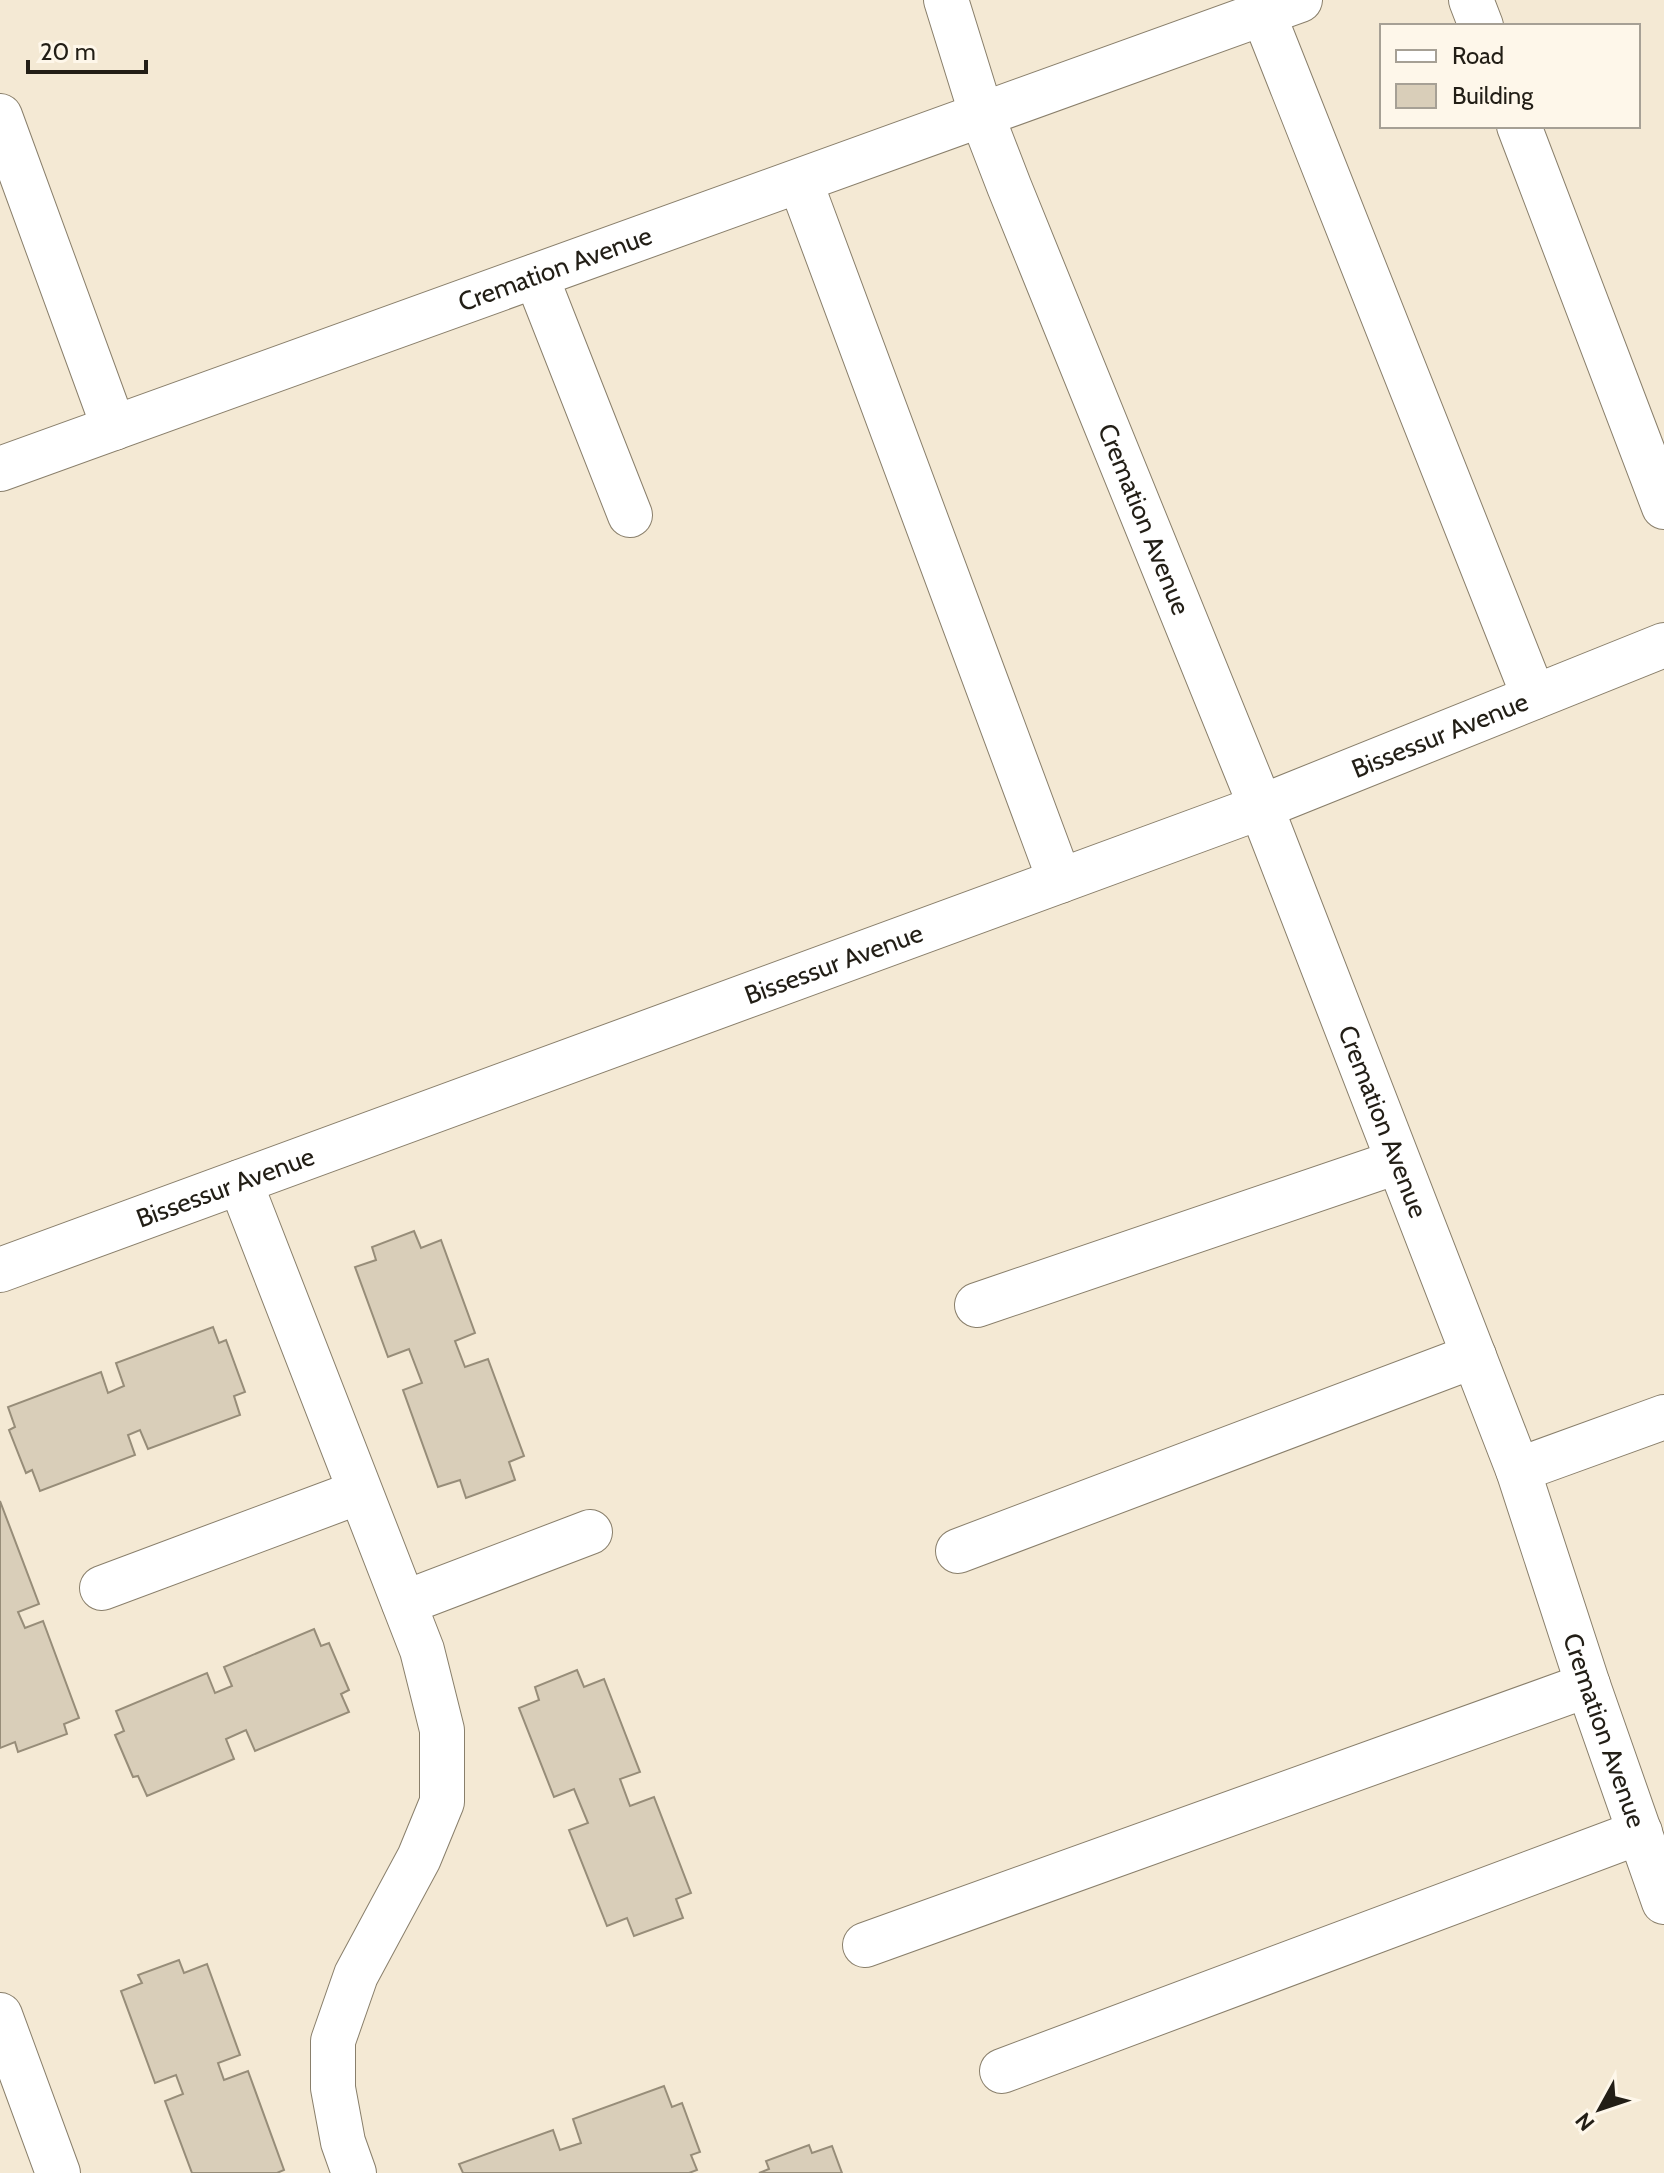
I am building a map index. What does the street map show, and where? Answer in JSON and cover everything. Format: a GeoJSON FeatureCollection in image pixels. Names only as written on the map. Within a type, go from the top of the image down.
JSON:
{"type":"FeatureCollection","features":[{"type":"Feature","properties":{"kind":"street"},"geometry":{"type":"LineString","coordinates":[[946,0],[982,116],[1281,7],[1534,697]]}},
{"type":"Feature","properties":{"kind":"street"},"geometry":{"type":"LineString","coordinates":[[1471,0],[1480,24]]}},
{"type":"Feature","properties":{"kind":"street"},"geometry":{"type":"LineString","coordinates":[[0,116],[114,428]]}},
{"type":"Feature","properties":{"kind":"street","name":"Cremation Avenue"},"geometry":{"type":"LineString","coordinates":[[0,469],[982,116],[1261,807],[1518,1470],[1588,1685],[1664,1902]]}},
{"type":"Feature","properties":{"kind":"street"},"geometry":{"type":"LineString","coordinates":[[1520,128],[1664,507]]}},
{"type":"Feature","properties":{"kind":"street"},"geometry":{"type":"LineString","coordinates":[[800,181],[1060,881]]}},
{"type":"Feature","properties":{"kind":"street"},"geometry":{"type":"LineString","coordinates":[[536,276],[630,515]]}},
{"type":"Feature","properties":{"kind":"street","name":"Bissessur Avenue"},"geometry":{"type":"LineString","coordinates":[[0,1270],[1261,807],[1664,645]]}},
{"type":"Feature","properties":{"kind":"street"},"geometry":{"type":"LineString","coordinates":[[977,1305],[1397,1162]]}},
{"type":"Feature","properties":{"kind":"street"},"geometry":{"type":"LineString","coordinates":[[240,1182],[422,1650],[442,1730],[442,1802],[419,1858],[356,1975],[333,2041],[333,2088],[343,2142],[354,2173]]}},
{"type":"Feature","properties":{"kind":"street"},"geometry":{"type":"LineString","coordinates":[[958,1551],[1474,1356]]}},
{"type":"Feature","properties":{"kind":"street"},"geometry":{"type":"LineString","coordinates":[[1518,1470],[1664,1417]]}},
{"type":"Feature","properties":{"kind":"street"},"geometry":{"type":"LineString","coordinates":[[102,1588],[359,1492]]}},
{"type":"Feature","properties":{"kind":"street"},"geometry":{"type":"LineString","coordinates":[[404,1603],[590,1532]]}},
{"type":"Feature","properties":{"kind":"street"},"geometry":{"type":"LineString","coordinates":[[865,1945],[1588,1685]]}},
{"type":"Feature","properties":{"kind":"street"},"geometry":{"type":"LineString","coordinates":[[1002,2071],[1640,1832]]}},
{"type":"Feature","properties":{"kind":"street"},"geometry":{"type":"LineString","coordinates":[[0,2015],[58,2173]]}},
{"type":"Feature","properties":{"kind":"building"},"geometry":{"type":"Polygon","coordinates":[[[414,1231],[421,1248],[441,1240],[475,1333],[455,1341],[465,1367],[488,1359],[524,1456],[509,1462],[515,1480],[466,1498],[460,1480],[438,1487],[403,1390],[422,1383],[409,1349],[388,1357],[355,1267],[376,1260],[372,1247],[414,1231]]]}},
{"type":"Feature","properties":{"kind":"building"},"geometry":{"type":"Polygon","coordinates":[[[213,1327],[219,1343],[226,1340],[245,1392],[234,1396],[240,1415],[148,1449],[140,1430],[128,1435],[135,1455],[40,1491],[32,1470],[26,1473],[9,1430],[15,1427],[8,1407],[101,1372],[108,1393],[124,1386],[116,1363],[213,1327]]]}},
{"type":"Feature","properties":{"kind":"building"},"geometry":{"type":"Polygon","coordinates":[[[0,1501],[39,1604],[18,1612],[25,1628],[43,1621],[79,1718],[64,1724],[67,1734],[18,1752],[15,1742],[0,1748],[0,1501]]]}},
{"type":"Feature","properties":{"kind":"building"},"geometry":{"type":"Polygon","coordinates":[[[314,1629],[321,1646],[329,1643],[349,1690],[341,1694],[349,1712],[255,1751],[246,1730],[226,1739],[234,1759],[147,1796],[138,1776],[133,1777],[115,1735],[124,1731],[116,1711],[207,1673],[215,1693],[232,1686],[224,1667],[314,1629]]]}},
{"type":"Feature","properties":{"kind":"building"},"geometry":{"type":"Polygon","coordinates":[[[577,1670],[584,1687],[604,1679],[640,1772],[620,1779],[630,1806],[654,1797],[691,1893],[676,1899],[683,1918],[634,1936],[627,1918],[607,1926],[569,1830],[588,1823],[574,1789],[554,1797],[519,1708],[539,1700],[535,1687],[577,1670]]]}},
{"type":"Feature","properties":{"kind":"building"},"geometry":{"type":"Polygon","coordinates":[[[179,1960],[184,1973],[207,1964],[240,2055],[218,2063],[224,2080],[248,2071],[284,2170],[277,2173],[192,2173],[165,2101],[183,2094],[176,2075],[155,2083],[121,1991],[142,1983],[138,1975],[179,1960]]]}},
{"type":"Feature","properties":{"kind":"building"},"geometry":{"type":"Polygon","coordinates":[[[664,2086],[672,2107],[682,2103],[700,2152],[691,2155],[697,2170],[689,2173],[463,2173],[459,2164],[553,2130],[560,2150],[581,2143],[573,2119],[664,2086]]]}},
{"type":"Feature","properties":{"kind":"building"},"geometry":{"type":"Polygon","coordinates":[[[809,2145],[812,2153],[832,2146],[842,2173],[759,2173],[769,2169],[766,2161],[809,2145]]]}}]}
